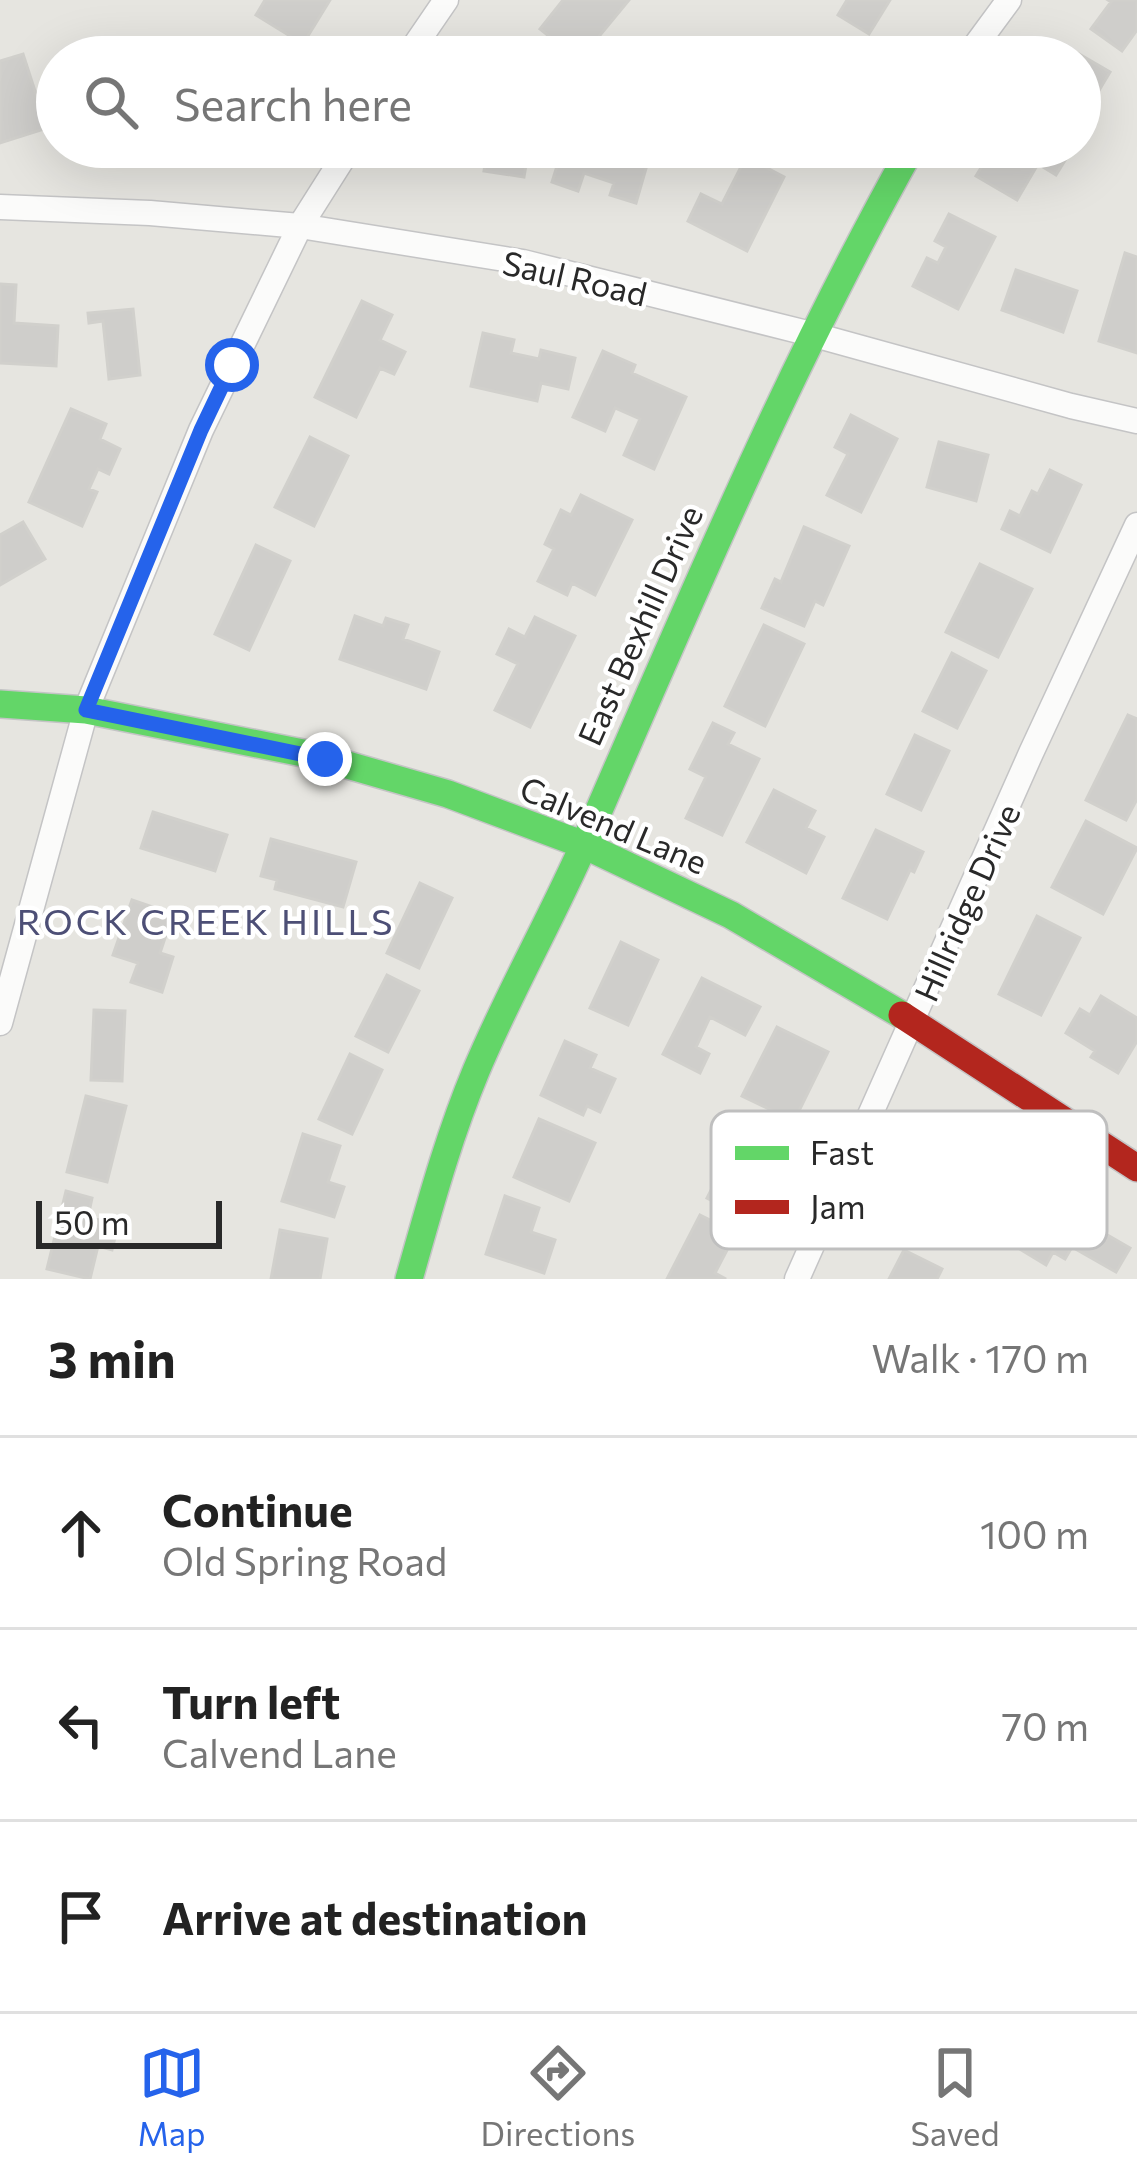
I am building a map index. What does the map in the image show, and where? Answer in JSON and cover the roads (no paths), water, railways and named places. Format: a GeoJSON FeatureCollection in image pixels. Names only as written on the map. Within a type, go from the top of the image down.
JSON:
{"type":"FeatureCollection","features":[{"type":"Feature","properties":{"kind":"street"},"geometry":{"type":"LineString","coordinates":[[421,36],[446,0]]}},
{"type":"Feature","properties":{"kind":"street"},"geometry":{"type":"LineString","coordinates":[[982,36],[1009,0]]}},
{"type":"Feature","properties":{"kind":"street"},"geometry":{"type":"LineString","coordinates":[[0,1023],[86,710],[201,430],[300,226],[337,168]]}},
{"type":"Feature","properties":{"kind":"street","name":"East Bexhill Drive"},"geometry":{"type":"LineString","coordinates":[[409,1279],[442,1161],[485,1050],[584,845],[688,596],[811,334],[900,168]]}},
{"type":"Feature","properties":{"kind":"street","name":"Saul Road"},"geometry":{"type":"LineString","coordinates":[[0,207],[300,226],[523,262],[1137,421]]}},
{"type":"Feature","properties":{"kind":"street","name":"Hillridge Drive"},"geometry":{"type":"LineString","coordinates":[[873,1111],[1137,525]]}},
{"type":"Feature","properties":{"kind":"street","name":"Calvend Lane"},"geometry":{"type":"LineString","coordinates":[[0,704],[86,710],[313,755],[448,794],[584,845],[731,915],[913,1022],[1050,1111]]}},
{"type":"Feature","properties":{"kind":"street","name":"Calvend Lane"},"geometry":{"type":"LineString","coordinates":[[1107,1148],[1137,1168]]}},
{"type":"Feature","properties":{"kind":"street","name":"Hillridge Drive"},"geometry":{"type":"LineString","coordinates":[[797,1279],[811,1249]]}},
{"type":"Feature","properties":{"kind":"district","name":"ROCK CREEK HILLS"},"geometry":{"type":"Point","coordinates":[206,920]}}]}
